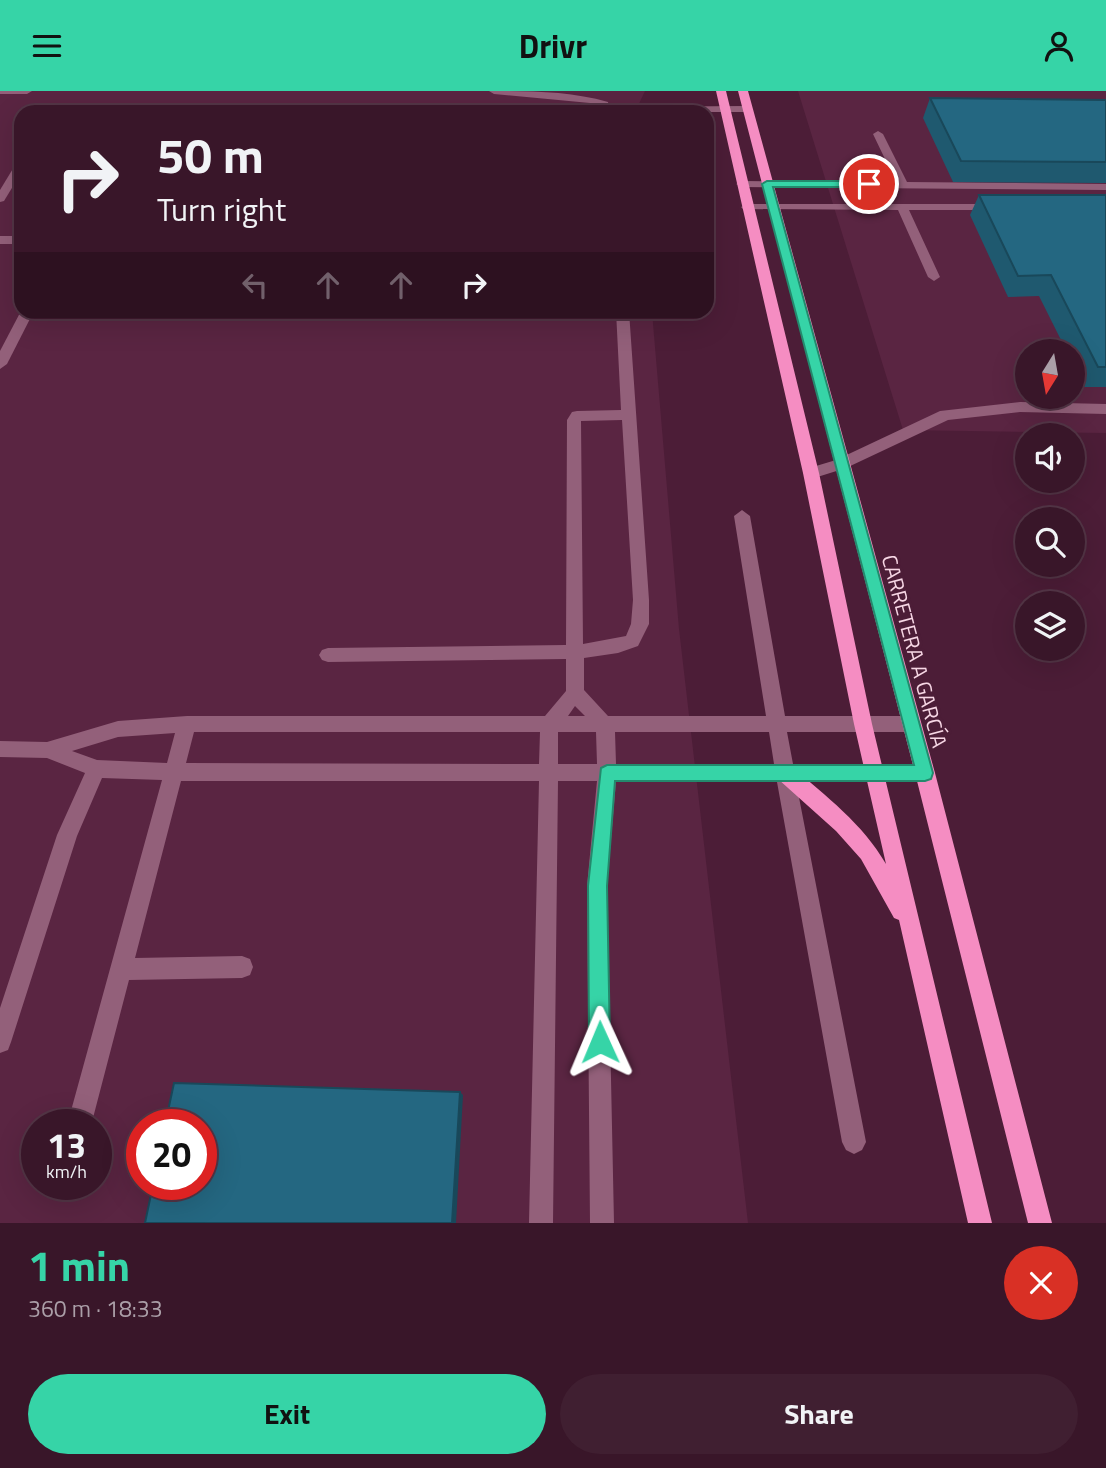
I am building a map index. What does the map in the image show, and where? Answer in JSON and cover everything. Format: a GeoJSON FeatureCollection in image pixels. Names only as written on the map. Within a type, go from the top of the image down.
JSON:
{"type":"FeatureCollection","features":[{"type":"Feature","properties":{"kind":"main road"},"geometry":{"type":"LineString","coordinates":[[721,91],[811,473],[863,724],[980,1223]]}},
{"type":"Feature","properties":{"kind":"main road","name":"CARRETERA A GARCÍA"},"geometry":{"type":"LineString","coordinates":[[743,91],[925,773],[1040,1223]]}},
{"type":"Feature","properties":{"kind":"main road"},"geometry":{"type":"LineString","coordinates":[[785,773],[843,824],[868,852],[913,933]]}},
{"type":"Feature","properties":{"kind":"lane"},"geometry":{"type":"LineString","coordinates":[[0,91],[27,91]]}},
{"type":"Feature","properties":{"kind":"lane"},"geometry":{"type":"LineString","coordinates":[[494,91],[591,100],[604,105]]}},
{"type":"Feature","properties":{"kind":"lane"},"geometry":{"type":"LineString","coordinates":[[714,110],[747,109]]}},
{"type":"Feature","properties":{"kind":"lane"},"geometry":{"type":"LineString","coordinates":[[878,134],[903,185]]}},
{"type":"Feature","properties":{"kind":"lane"},"geometry":{"type":"LineString","coordinates":[[0,199],[14,176]]}},
{"type":"Feature","properties":{"kind":"lane"},"geometry":{"type":"LineString","coordinates":[[742,184],[1106,187]]}},
{"type":"Feature","properties":{"kind":"lane"},"geometry":{"type":"LineString","coordinates":[[747,207],[1009,207]]}},
{"type":"Feature","properties":{"kind":"lane"},"geometry":{"type":"LineString","coordinates":[[903,209],[934,277]]}},
{"type":"Feature","properties":{"kind":"lane"},"geometry":{"type":"LineString","coordinates":[[0,364],[24,319]]}},
{"type":"Feature","properties":{"kind":"lane"},"geometry":{"type":"LineString","coordinates":[[328,656],[576,652],[618,646],[632,641],[640,624],[623,319]]}},
{"type":"Feature","properties":{"kind":"lane"},"geometry":{"type":"LineString","coordinates":[[811,473],[841,464],[945,415],[1020,407],[1106,409]]}},
{"type":"Feature","properties":{"kind":"lane"},"geometry":{"type":"LineString","coordinates":[[541,1223],[549,725],[575,693],[574,420],[577,416],[630,415]]}},
{"type":"Feature","properties":{"kind":"lane"},"geometry":{"type":"LineString","coordinates":[[742,516],[785,773],[854,1142]]}},
{"type":"Feature","properties":{"kind":"lane"},"geometry":{"type":"LineString","coordinates":[[575,693],[605,725],[607,773],[597,886],[602,1223]]}},
{"type":"Feature","properties":{"kind":"lane"},"geometry":{"type":"LineString","coordinates":[[0,750],[47,750],[118,729],[187,724],[911,724]]}},
{"type":"Feature","properties":{"kind":"lane"},"geometry":{"type":"LineString","coordinates":[[83,1109],[187,724]]}},
{"type":"Feature","properties":{"kind":"lane"},"geometry":{"type":"LineString","coordinates":[[47,750],[97,769],[175,772],[925,773]]}},
{"type":"Feature","properties":{"kind":"lane"},"geometry":{"type":"LineString","coordinates":[[0,1042],[67,835],[97,769]]}},
{"type":"Feature","properties":{"kind":"lane"},"geometry":{"type":"LineString","coordinates":[[121,969],[242,967]]}},
{"type":"Feature","properties":{"kind":"shaded area"},"geometry":{"type":"Polygon","coordinates":[[[0,91],[645,91],[638,105],[14,105],[14,319],[653,319],[679,629],[748,1223],[0,1223],[0,91]]]}},
{"type":"Feature","properties":{"kind":"shaded area"},"geometry":{"type":"Polygon","coordinates":[[[798,91],[1106,91],[1106,433],[1085,433],[1085,423],[1015,423],[1015,432],[903,430],[798,91]]]}},
{"type":"Feature","properties":{"kind":"building"},"geometry":{"type":"Polygon","coordinates":[[[930,98],[1106,100],[1106,162],[961,161],[930,98]]]}},
{"type":"Feature","properties":{"kind":"building"},"geometry":{"type":"Polygon","coordinates":[[[979,195],[1106,195],[1106,367],[1098,367],[1051,275],[1018,276],[979,195]]]}},
{"type":"Feature","properties":{"kind":"building"},"geometry":{"type":"Polygon","coordinates":[[[174,1083],[460,1092],[452,1223],[145,1223],[150,1200],[217,1200],[217,1109],[168,1109],[174,1083]]]}},
{"type":"Feature","properties":{"kind":"route"},"geometry":{"type":"LineString","coordinates":[[600,1042],[597,886],[607,773],[925,773],[767,184],[869,184]]}}]}
